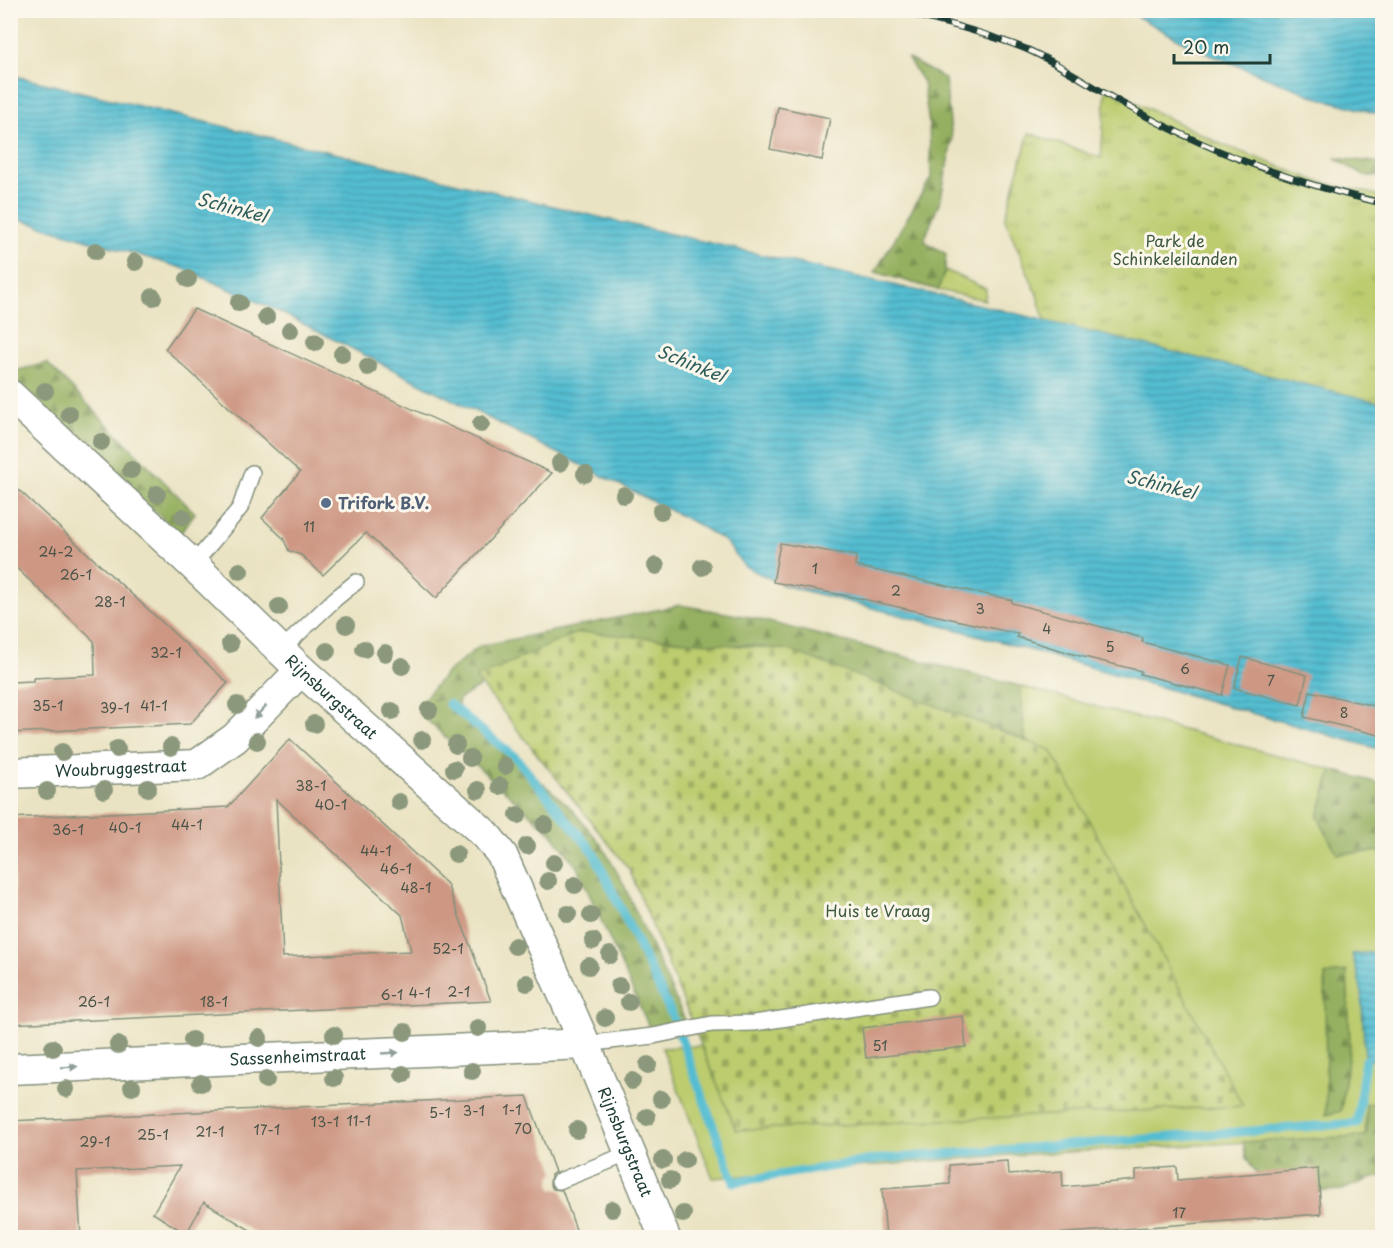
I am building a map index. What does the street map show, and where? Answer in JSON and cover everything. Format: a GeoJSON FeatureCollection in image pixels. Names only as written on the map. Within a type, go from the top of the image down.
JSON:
{"type":"FeatureCollection","features":[{"type":"Feature","properties":{"kind":"street","name":"Rijnsburgstraat"},"geometry":{"type":"LineString","coordinates":[[10,395],[193,565],[290,661],[486,835],[502,855],[585,1044],[665,1238]]}},
{"type":"Feature","properties":{"kind":"street","name":"Woubruggestraat"},"geometry":{"type":"LineString","coordinates":[[10,773],[197,765],[235,738],[290,661]]}},
{"type":"Feature","properties":{"kind":"street","name":"Sassenheimstraat"},"geometry":{"type":"LineString","coordinates":[[10,1070],[585,1044]]}},
{"type":"Feature","properties":{"kind":"lane"},"geometry":{"type":"LineString","coordinates":[[193,565],[240,508],[252,473]]}},
{"type":"Feature","properties":{"kind":"lane"},"geometry":{"type":"LineString","coordinates":[[290,661],[335,599],[356,582]]}},
{"type":"Feature","properties":{"kind":"lane"},"geometry":{"type":"LineString","coordinates":[[585,1044],[653,1036],[712,1024],[754,1023],[929,997]]}},
{"type":"Feature","properties":{"kind":"lane"},"geometry":{"type":"LineString","coordinates":[[559,1181],[630,1153]]}},
{"type":"Feature","properties":{"kind":"green space"},"geometry":{"type":"Polygon","coordinates":[[[907,58],[945,79],[952,140],[941,198],[924,241],[946,254],[945,270],[938,290],[875,272],[931,178],[929,124],[923,82],[907,58]]]}},
{"type":"Feature","properties":{"kind":"green space","name":"Park de Schinkeleilanden"},"geometry":{"type":"Polygon","coordinates":[[[1106,88],[1221,144],[1317,181],[1382,196],[1382,419],[1050,337],[1036,292],[1005,219],[1029,133],[1101,158],[1106,88]]]}},
{"type":"Feature","properties":{"kind":"green space"},"geometry":{"type":"Polygon","coordinates":[[[1335,158],[1382,163],[1382,176],[1364,176],[1335,158]]]}},
{"type":"Feature","properties":{"kind":"green space"},"geometry":{"type":"Polygon","coordinates":[[[945,270],[986,289],[985,300],[938,290],[945,270]]]}},
{"type":"Feature","properties":{"kind":"green space"},"geometry":{"type":"Polygon","coordinates":[[[47,363],[195,513],[180,534],[11,381],[10,372],[47,363]]]}},
{"type":"Feature","properties":{"kind":"green space"},"geometry":{"type":"Polygon","coordinates":[[[680,605],[749,617],[1020,686],[1051,1002],[956,714],[779,649],[748,645],[722,645],[492,679],[459,699],[459,711],[569,806],[601,844],[623,883],[688,1027],[650,1029],[577,867],[552,834],[419,713],[418,706],[446,673],[480,646],[680,605]]]}},
{"type":"Feature","properties":{"kind":"green space","name":"Huis te Vraag"},"geometry":{"type":"Polygon","coordinates":[[[579,632],[789,650],[1051,750],[1243,1106],[736,1130],[629,869],[476,678],[579,632]]]}},
{"type":"Feature","properties":{"kind":"green space"},"geometry":{"type":"Polygon","coordinates":[[[1020,686],[1332,770],[1318,817],[1337,854],[1382,851],[1382,1103],[1366,1105],[1365,1136],[1010,1155],[713,1178],[662,1048],[867,1037],[1051,1002],[1020,686]]]}},
{"type":"Feature","properties":{"kind":"green space"},"geometry":{"type":"Polygon","coordinates":[[[1332,770],[1382,784],[1382,851],[1337,854],[1318,817],[1332,770]]]}},
{"type":"Feature","properties":{"kind":"green space"},"geometry":{"type":"Polygon","coordinates":[[[1347,971],[1350,1044],[1341,1111],[1326,1115],[1325,975],[1347,971]]]}},
{"type":"Feature","properties":{"kind":"green space"},"geometry":{"type":"Polygon","coordinates":[[[1382,1103],[1382,1176],[1342,1190],[1287,1193],[1257,1174],[1246,1158],[1243,1142],[1365,1136],[1367,1133],[1366,1104],[1382,1103]]]}},
{"type":"Feature","properties":{"kind":"water"},"geometry":{"type":"Polygon","coordinates":[[[1127,11],[1382,11],[1382,115],[1316,97],[1197,49],[1127,11]]]}},
{"type":"Feature","properties":{"kind":"water","name":"Schinkel"},"geometry":{"type":"Polygon","coordinates":[[[11,75],[619,222],[989,307],[1382,403],[1382,750],[966,632],[783,585],[744,566],[726,542],[697,524],[278,311],[182,268],[11,217],[11,75]]]}},
{"type":"Feature","properties":{"kind":"water"},"geometry":{"type":"Polygon","coordinates":[[[1382,952],[1382,1006],[1378,1060],[1365,1060],[1361,988],[1352,954],[1382,952]]]}},
{"type":"Feature","properties":{"kind":"building"},"geometry":{"type":"Polygon","coordinates":[[[778,107],[830,118],[822,160],[770,149],[778,107]]]}},
{"type":"Feature","properties":{"kind":"building"},"geometry":{"type":"Polygon","coordinates":[[[194,309],[552,473],[436,598],[366,533],[323,575],[301,555],[289,551],[283,538],[262,518],[300,472],[165,349],[194,309]]]}},
{"type":"Feature","properties":{"kind":"building"},"geometry":{"type":"Polygon","coordinates":[[[10,482],[228,683],[190,724],[10,733],[10,682],[33,681],[33,678],[95,675],[94,641],[10,562],[10,482]]]}},
{"type":"Feature","properties":{"kind":"building"},"geometry":{"type":"Polygon","coordinates":[[[780,543],[856,556],[855,566],[1012,600],[1012,603],[1143,638],[1142,642],[1230,665],[1222,695],[1076,655],[1017,637],[1018,634],[858,598],[773,582],[780,543]]]}},
{"type":"Feature","properties":{"kind":"building"},"geometry":{"type":"Polygon","coordinates":[[[1242,657],[1307,675],[1300,705],[1234,688],[1242,657]]]}},
{"type":"Feature","properties":{"kind":"building"},"geometry":{"type":"Polygon","coordinates":[[[1310,691],[1383,708],[1383,736],[1304,717],[1310,691]]]}},
{"type":"Feature","properties":{"kind":"building"},"geometry":{"type":"Polygon","coordinates":[[[290,739],[447,884],[491,1001],[10,1024],[10,921],[15,921],[13,865],[10,865],[10,818],[228,807],[290,739]],[[276,799],[283,957],[411,951],[402,915],[276,799]]]}},
{"type":"Feature","properties":{"kind":"building"},"geometry":{"type":"Polygon","coordinates":[[[963,1016],[966,1047],[866,1058],[862,1028],[963,1016]]]}},
{"type":"Feature","properties":{"kind":"building"},"geometry":{"type":"Polygon","coordinates":[[[527,1096],[555,1172],[551,1175],[550,1184],[553,1189],[562,1190],[579,1238],[263,1238],[204,1202],[186,1234],[153,1213],[180,1166],[77,1171],[81,1238],[10,1238],[10,1121],[527,1096]]]}},
{"type":"Feature","properties":{"kind":"building"},"geometry":{"type":"Polygon","coordinates":[[[1007,1161],[1008,1175],[1062,1171],[1063,1187],[1136,1180],[1136,1170],[1177,1167],[1178,1180],[1318,1168],[1321,1214],[1027,1236],[1003,1232],[1004,1238],[886,1238],[882,1189],[950,1184],[949,1165],[1007,1161]]]}},
{"type":"Feature","properties":{"kind":"waterway"},"geometry":{"type":"LineString","coordinates":[[449,704],[516,758],[594,853],[673,1017],[734,1182],[879,1159],[1357,1123],[1365,1060]]}},
{"type":"Feature","properties":{"kind":"railway"},"geometry":{"type":"LineString","coordinates":[[895,10],[977,32],[1026,49],[1151,119],[1215,149],[1314,185],[1382,203]]}},
{"type":"Feature","properties":{"kind":"place","name":"Trifork B.V."},"geometry":{"type":"Point","coordinates":[326,503]}}]}
